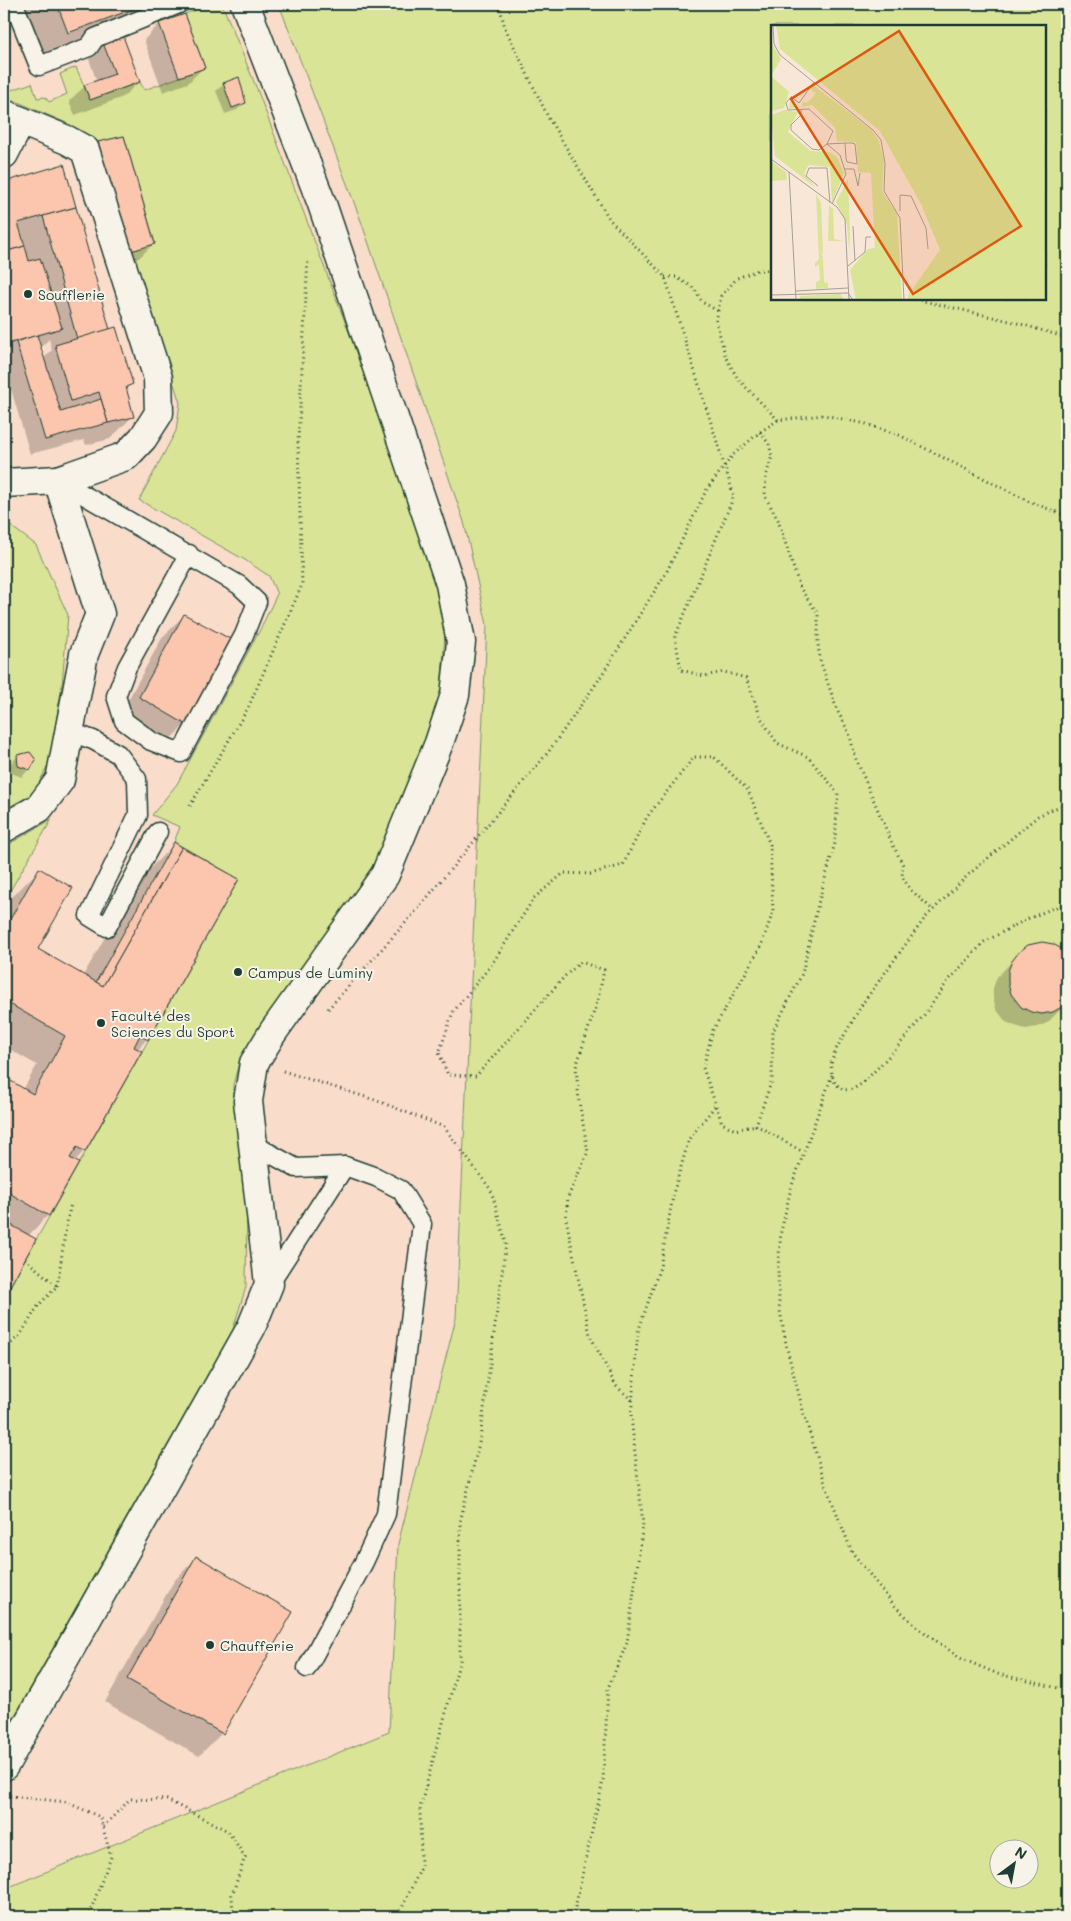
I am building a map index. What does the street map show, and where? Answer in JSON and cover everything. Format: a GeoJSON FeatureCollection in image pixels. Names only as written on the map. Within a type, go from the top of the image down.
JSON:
{"type":"FeatureCollection","features":[{"type":"Feature","properties":{"kind":"street"},"geometry":{"type":"LineString","coordinates":[[4,1766],[251,1328],[270,1284],[248,1101],[254,1063],[268,1040],[385,875],[439,743],[455,695],[461,642],[450,584],[322,204],[245,4]]}},
{"type":"Feature","properties":{"kind":"street"},"geometry":{"type":"LineString","coordinates":[[4,154],[12,117],[67,140],[85,150],[158,378],[159,414],[143,438],[126,456],[58,480],[4,484]]}},
{"type":"Feature","properties":{"kind":"street"},"geometry":{"type":"LineString","coordinates":[[4,828],[39,808],[60,780],[84,654],[100,614],[58,480]]}},
{"type":"Feature","properties":{"kind":"lane"},"geometry":{"type":"LineString","coordinates":[[14,4],[39,66],[89,46],[95,38],[179,4]]}},
{"type":"Feature","properties":{"kind":"lane"},"geometry":{"type":"LineString","coordinates":[[58,480],[184,551],[192,556],[239,585],[257,602],[244,635],[181,753],[151,741],[124,722],[116,696],[127,667],[180,572],[184,563],[189,554]]}},
{"type":"Feature","properties":{"kind":"lane"},"geometry":{"type":"LineString","coordinates":[[68,731],[92,740],[118,754],[136,779],[138,814],[89,916],[107,927],[158,832]]}},
{"type":"Feature","properties":{"kind":"lane"},"geometry":{"type":"LineString","coordinates":[[253,1144],[296,1168],[345,1166],[376,1177],[401,1190],[422,1224],[386,1514],[364,1562],[307,1668]]}},
{"type":"Feature","properties":{"kind":"lane"},"geometry":{"type":"LineString","coordinates":[[270,1284],[345,1166]]}},
{"type":"Feature","properties":{"kind":"path"},"geometry":{"type":"LineString","coordinates":[[499,4],[505,28],[549,119],[610,220],[665,277],[734,496],[675,637],[681,670],[704,676],[724,672],[746,678],[761,718],[777,743],[808,757],[838,793],[835,843],[818,904],[802,974],[773,1031],[772,1080],[756,1125]]}},
{"type":"Feature","properties":{"kind":"path"},"geometry":{"type":"LineString","coordinates":[[190,806],[248,708],[302,585],[298,442],[308,259]]}},
{"type":"Feature","properties":{"kind":"path"},"geometry":{"type":"LineString","coordinates":[[771,270],[758,270],[737,278],[720,296],[716,321],[726,358],[738,379],[778,420]]}},
{"type":"Feature","properties":{"kind":"path"},"geometry":{"type":"LineString","coordinates":[[665,277],[676,276],[694,288],[702,302],[718,311]]}},
{"type":"Feature","properties":{"kind":"path"},"geometry":{"type":"LineString","coordinates":[[919,300],[1014,322],[1067,338]]}},
{"type":"Feature","properties":{"kind":"path"},"geometry":{"type":"LineString","coordinates":[[327,1010],[416,911],[548,750],[598,681],[666,573],[706,488],[733,455],[760,432],[778,420],[824,415],[866,424],[899,435],[1028,501],[1067,516]]}},
{"type":"Feature","properties":{"kind":"path"},"geometry":{"type":"LineString","coordinates":[[760,432],[769,444],[772,456],[766,476],[765,496],[778,520],[800,588],[818,614],[820,660],[837,710],[850,733],[860,768],[903,865],[902,877],[912,891],[933,910]]}},
{"type":"Feature","properties":{"kind":"path"},"geometry":{"type":"LineString","coordinates":[[632,1400],[616,1386],[590,1334],[566,1219],[568,1197],[588,1152],[579,1101],[576,1066],[598,999],[604,970],[581,962],[566,975],[476,1076],[448,1075],[439,1053],[453,1012],[492,964],[534,898],[564,873],[590,874],[623,865],[647,816],[694,757],[714,757],[748,790],[770,845],[772,912],[761,946],[713,1030],[703,1068],[722,1123],[735,1130],[756,1125],[803,1152]]}},
{"type":"Feature","properties":{"kind":"path"},"geometry":{"type":"LineString","coordinates":[[1066,903],[1027,919],[984,942],[948,981],[924,1015],[894,1051],[863,1082],[853,1089],[843,1090],[835,1083],[831,1064],[835,1051],[863,1003],[925,918],[968,875],[1038,816],[1067,803]]}},
{"type":"Feature","properties":{"kind":"path"},"geometry":{"type":"LineString","coordinates":[[248,1101],[276,1069],[374,1100],[444,1127],[491,1190],[506,1244],[480,1439],[460,1522],[460,1660],[420,1808],[421,1868],[399,1917]]}},
{"type":"Feature","properties":{"kind":"path"},"geometry":{"type":"LineString","coordinates":[[832,1075],[791,1188],[781,1232],[778,1267],[779,1305],[786,1348],[826,1486],[852,1552],[893,1604],[916,1626],[960,1658],[998,1674],[1067,1690]]}},
{"type":"Feature","properties":{"kind":"path"},"geometry":{"type":"LineString","coordinates":[[573,1917],[603,1781],[608,1688],[627,1643],[643,1524],[631,1417],[638,1332],[660,1267],[674,1191],[689,1139],[716,1106]]}},
{"type":"Feature","properties":{"kind":"path"},"geometry":{"type":"LineString","coordinates":[[4,1350],[21,1334],[38,1306],[57,1286],[64,1250],[64,1229],[71,1204]]}},
{"type":"Feature","properties":{"kind":"path"},"geometry":{"type":"LineString","coordinates":[[25,1259],[57,1286]]}},
{"type":"Feature","properties":{"kind":"path"},"geometry":{"type":"LineString","coordinates":[[4,1795],[66,1802],[100,1817],[112,1857],[88,1917]]}},
{"type":"Feature","properties":{"kind":"path"},"geometry":{"type":"LineString","coordinates":[[103,1827],[130,1799],[167,1800],[228,1831],[245,1857],[232,1896],[233,1917]]}},
{"type":"Feature","properties":{"kind":"shaded area","name":"Campus de Luminy"},"geometry":{"type":"Polygon","coordinates":[[[4,4],[279,4],[361,221],[464,522],[487,625],[456,1318],[398,1544],[389,1732],[4,1889],[4,4]]]}},
{"type":"Feature","properties":{"kind":"green space"},"geometry":{"type":"Polygon","coordinates":[[[212,4],[222,4],[257,89],[384,425],[436,574],[446,619],[441,691],[420,759],[380,855],[240,1059],[233,1085],[247,1204],[246,1287],[233,1329],[4,1735],[4,1297],[239,879],[174,842],[180,827],[152,815],[177,784],[261,628],[277,594],[269,576],[245,560],[139,500],[176,431],[180,403],[131,251],[155,243],[124,136],[98,142],[64,122],[4,96],[4,70],[12,90],[32,83],[37,98],[45,97],[49,102],[67,94],[60,74],[76,67],[90,100],[140,82],[144,90],[205,68],[185,14],[212,4]]]}},
{"type":"Feature","properties":{"kind":"green space"},"geometry":{"type":"Polygon","coordinates":[[[279,4],[1067,4],[1067,1917],[4,1917],[4,1889],[389,1732],[398,1544],[456,1318],[487,625],[464,522],[361,221],[279,4]]]}},
{"type":"Feature","properties":{"kind":"green space"},"geometry":{"type":"Polygon","coordinates":[[[4,521],[36,545],[68,615],[62,685],[50,761],[34,793],[4,810],[4,521]]]}},
{"type":"Feature","properties":{"kind":"green space"},"geometry":{"type":"Polygon","coordinates":[[[52,819],[4,901],[4,847],[52,819]]]}},
{"type":"Feature","properties":{"kind":"building"},"geometry":{"type":"Polygon","coordinates":[[[57,4],[147,4],[68,33],[57,4]]]}},
{"type":"Feature","properties":{"kind":"building"},"geometry":{"type":"Polygon","coordinates":[[[185,14],[205,68],[179,77],[159,23],[185,14]]]}},
{"type":"Feature","properties":{"kind":"building"},"geometry":{"type":"Polygon","coordinates":[[[123,36],[140,82],[90,100],[84,85],[115,74],[103,43],[123,36]]]}},
{"type":"Feature","properties":{"kind":"building"},"geometry":{"type":"Polygon","coordinates":[[[239,77],[246,103],[232,108],[223,83],[239,77]]]}},
{"type":"Feature","properties":{"kind":"building"},"geometry":{"type":"Polygon","coordinates":[[[124,136],[155,244],[131,251],[98,142],[124,136]]]}},
{"type":"Feature","properties":{"kind":"building"},"geometry":{"type":"Polygon","coordinates":[[[64,164],[76,207],[18,223],[25,246],[4,252],[4,182],[64,164]]]}},
{"type":"Feature","properties":{"kind":"building"},"geometry":{"type":"Polygon","coordinates":[[[76,207],[110,330],[77,339],[43,216],[76,207]]]}},
{"type":"Feature","properties":{"kind":"building","name":"Soufflerie"},"geometry":{"type":"Polygon","coordinates":[[[25,246],[29,261],[40,258],[62,328],[4,345],[4,252],[25,246]]]}},
{"type":"Feature","properties":{"kind":"building"},"geometry":{"type":"Polygon","coordinates":[[[116,327],[133,384],[126,387],[134,417],[108,423],[99,392],[71,401],[55,345],[116,327]]]}},
{"type":"Feature","properties":{"kind":"building"},"geometry":{"type":"Polygon","coordinates":[[[37,335],[61,412],[101,399],[108,423],[45,440],[16,342],[37,335]]]}},
{"type":"Feature","properties":{"kind":"building"},"geometry":{"type":"Polygon","coordinates":[[[184,614],[232,640],[187,725],[139,697],[184,614]]]}},
{"type":"Feature","properties":{"kind":"building"},"geometry":{"type":"Polygon","coordinates":[[[30,752],[36,760],[30,770],[18,766],[17,755],[30,752]]]}},
{"type":"Feature","properties":{"kind":"building"},"geometry":{"type":"Polygon","coordinates":[[[174,842],[182,847],[103,986],[96,982],[174,842]]]}},
{"type":"Feature","properties":{"kind":"building","name":"Faculté des Sciences du Sport"},"geometry":{"type":"Polygon","coordinates":[[[182,847],[239,879],[148,1040],[140,1035],[134,1047],[142,1051],[85,1152],[77,1147],[70,1158],[79,1163],[49,1216],[4,1190],[4,1077],[33,1094],[65,1036],[8,1003],[4,1011],[4,930],[39,868],[73,888],[38,949],[103,986],[182,847]]]}},
{"type":"Feature","properties":{"kind":"building"},"geometry":{"type":"Polygon","coordinates":[[[1042,942],[1053,944],[1067,952],[1067,1004],[1053,1012],[1042,1014],[1031,1012],[1021,1007],[1011,994],[1008,983],[1008,971],[1012,961],[1019,952],[1028,945],[1042,942]]]}},
{"type":"Feature","properties":{"kind":"building"},"geometry":{"type":"Polygon","coordinates":[[[4,1221],[36,1239],[4,1297],[4,1221]]]}},
{"type":"Feature","properties":{"kind":"building","name":"Chaufferie"},"geometry":{"type":"Polygon","coordinates":[[[196,1556],[293,1612],[223,1734],[127,1679],[196,1556]]]}},
{"type":"Feature","properties":{"kind":"place","name":"Soufflerie"},"geometry":{"type":"Point","coordinates":[28,294]}},
{"type":"Feature","properties":{"kind":"place","name":"Campus de Luminy"},"geometry":{"type":"Point","coordinates":[238,972]}},
{"type":"Feature","properties":{"kind":"place","name":"Faculté des Sciences du Sport"},"geometry":{"type":"Point","coordinates":[101,1023]}},
{"type":"Feature","properties":{"kind":"place","name":"Chaufferie"},"geometry":{"type":"Point","coordinates":[210,1645]}}]}
